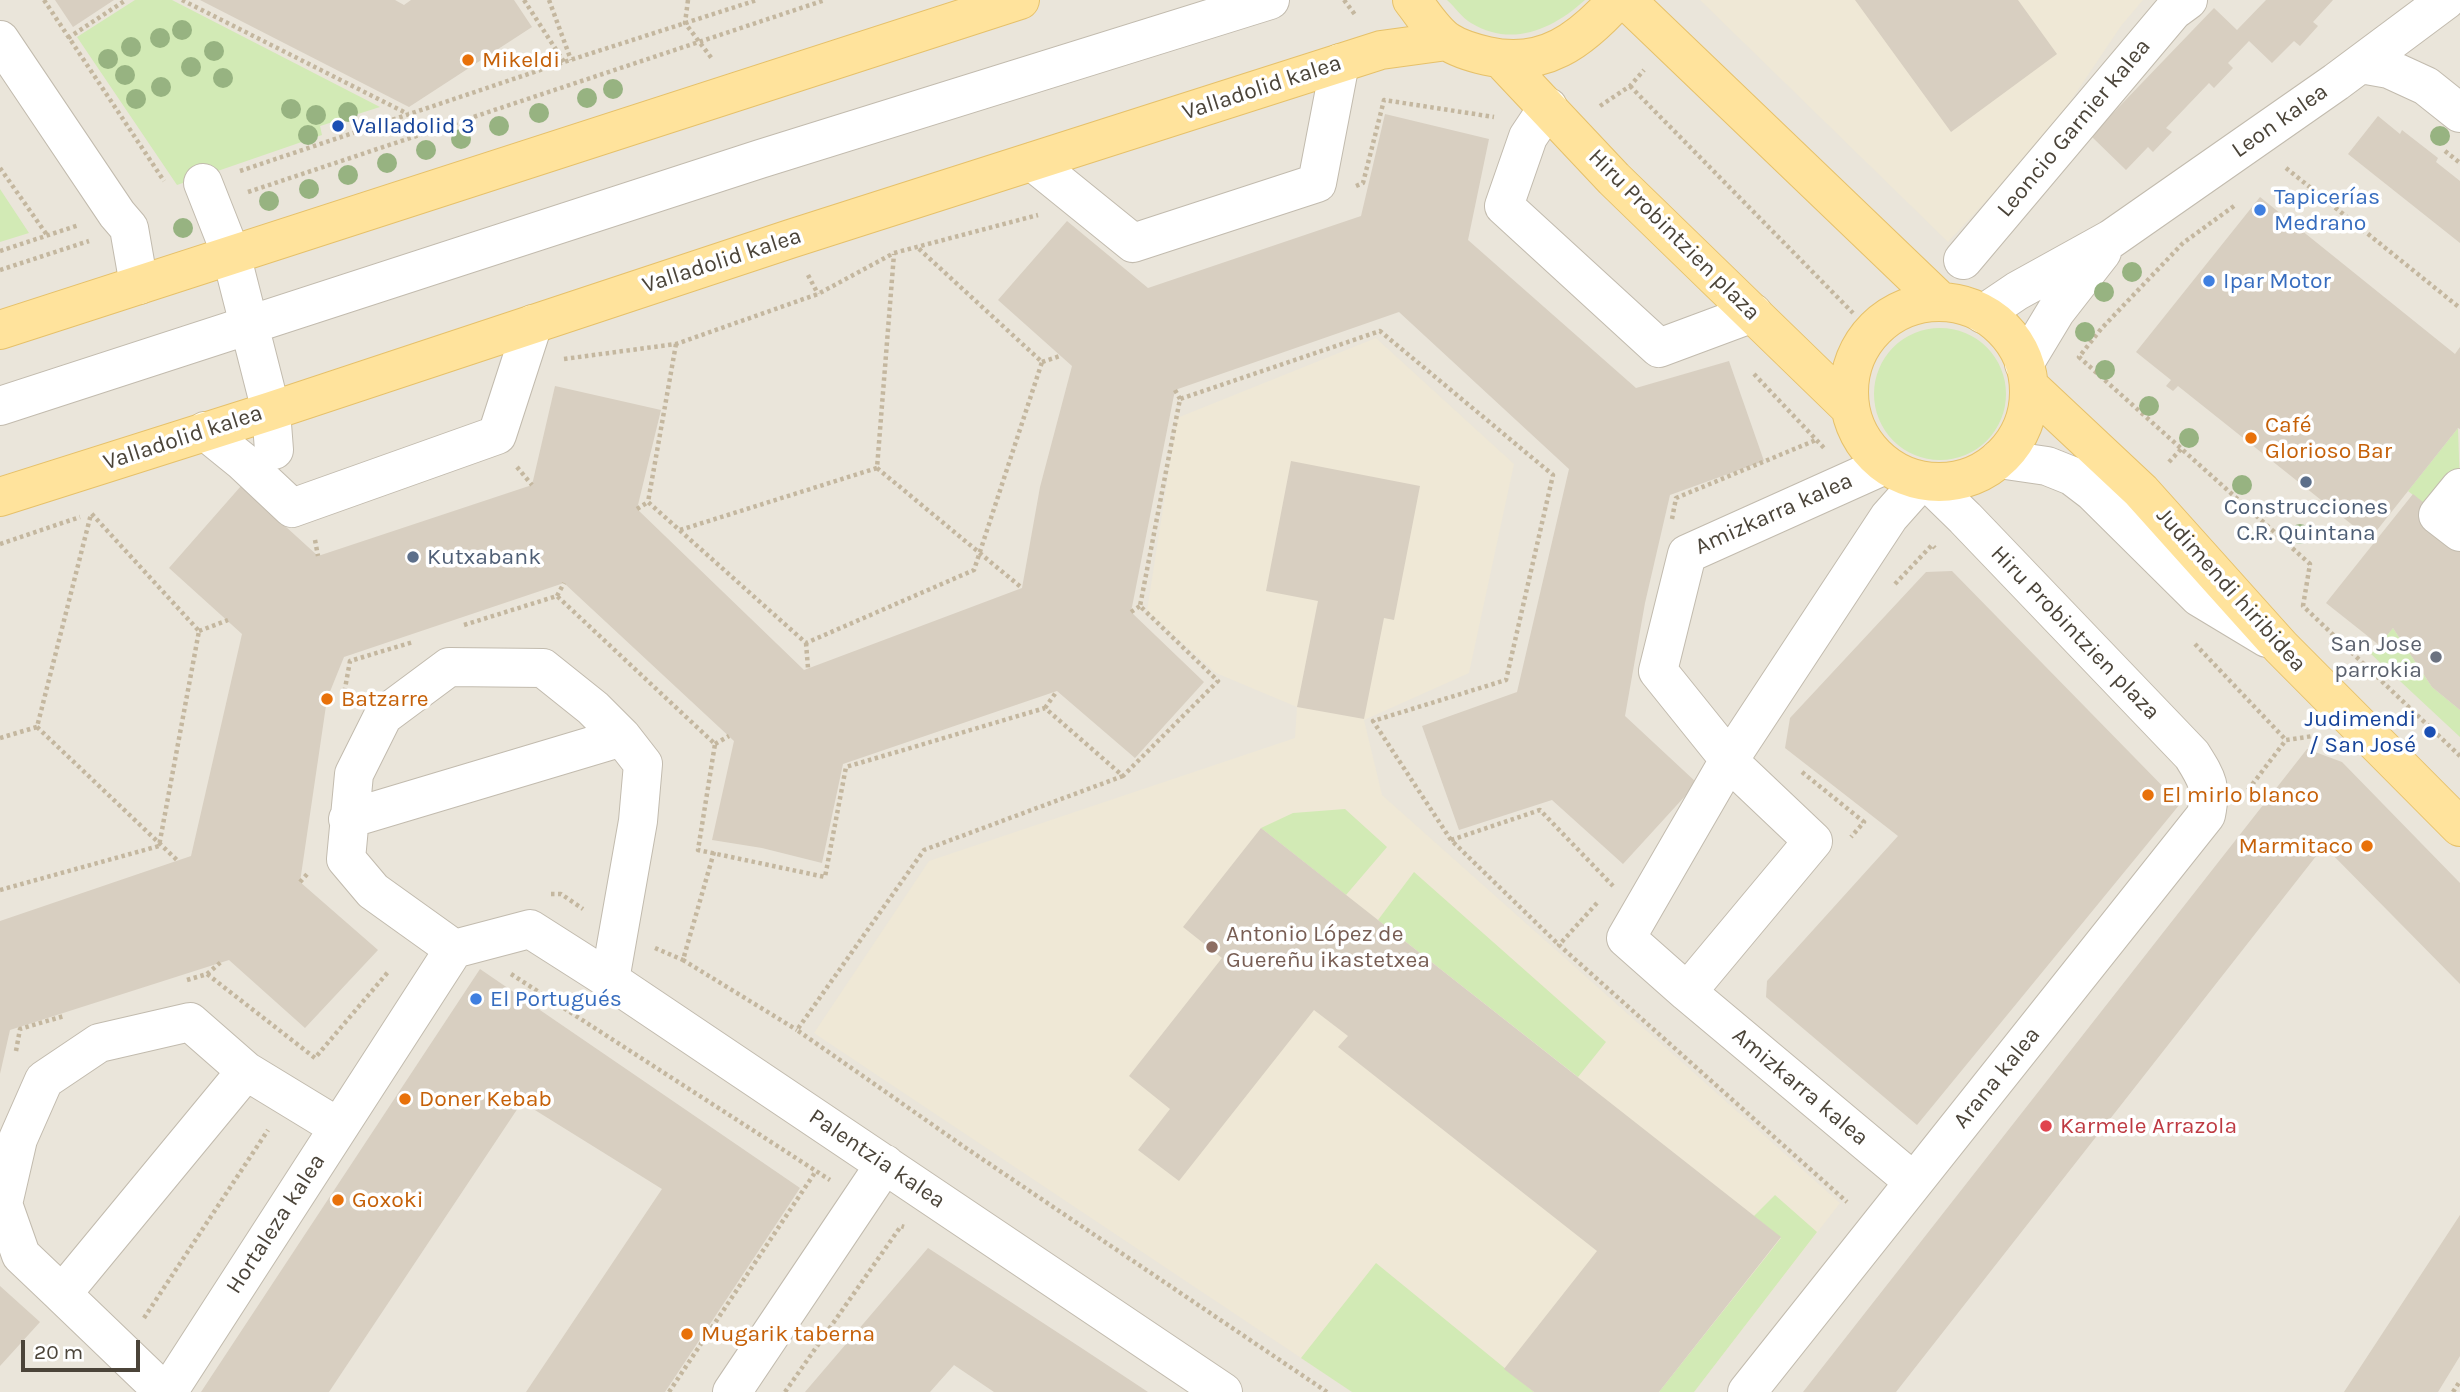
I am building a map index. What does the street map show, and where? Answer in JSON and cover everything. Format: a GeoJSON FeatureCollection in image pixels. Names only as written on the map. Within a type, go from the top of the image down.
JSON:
{"type":"FeatureCollection","features":[{"type":"Feature","properties":{"kind":"main road"},"geometry":{"type":"LineString","coordinates":[[0,330],[1020,0]]}},
{"type":"Feature","properties":{"kind":"main road"},"geometry":{"type":"LineString","coordinates":[[1412,0],[1447,41],[1470,52],[1501,59],[1535,59],[1559,49],[1580,36],[1617,0]]}},
{"type":"Feature","properties":{"kind":"main road","name":"Hiru Probintzien plaza"},"geometry":{"type":"LineString","coordinates":[[1626,0],[1941,302]]}},
{"type":"Feature","properties":{"kind":"main road","name":"Valladolid kalea"},"geometry":{"type":"LineString","coordinates":[[0,497],[271,411],[790,239],[1381,50],[1447,41]]}},
{"type":"Feature","properties":{"kind":"main road","name":"Hiru Probintzien plaza"},"geometry":{"type":"LineString","coordinates":[[1501,59],[1548,124],[1614,178],[1850,408]]}},
{"type":"Feature","properties":{"kind":"main road","name":"Hiru Probintzien plaza"},"geometry":{"type":"LineString","coordinates":[[1941,302],[1962,305],[1983,314],[2008,335],[2026,375],[2026,413],[2017,438],[2000,459],[1966,478],[1947,482],[1924,482],[1902,475],[1868,471],[1862,440],[1850,408],[1849,382],[1856,356],[1871,334],[1890,316],[1915,306],[1941,302]]}},
{"type":"Feature","properties":{"kind":"main road","name":"Judimendi hiribidea"},"geometry":{"type":"LineString","coordinates":[[2026,375],[2141,491],[2281,646],[2460,828]]}},
{"type":"Feature","properties":{"kind":"street"},"geometry":{"type":"LineString","coordinates":[[0,406],[760,159],[1270,0]]}},
{"type":"Feature","properties":{"kind":"street","name":"Leoncio Garnier kalea"},"geometry":{"type":"LineString","coordinates":[[1963,260],[2173,10],[2188,0]]}},
{"type":"Feature","properties":{"kind":"street"},"geometry":{"type":"LineString","coordinates":[[2426,86],[2421,63],[2426,37],[2445,1]]}},
{"type":"Feature","properties":{"kind":"street","name":"Leon kalea"},"geometry":{"type":"LineString","coordinates":[[1983,314],[2017,291],[2111,239],[2361,64],[2445,1]]}},
{"type":"Feature","properties":{"kind":"street"},"geometry":{"type":"LineString","coordinates":[[0,40],[123,221],[139,285]]}},
{"type":"Feature","properties":{"kind":"street"},"geometry":{"type":"LineString","coordinates":[[1033,162],[1133,243],[1317,183],[1340,63]]}},
{"type":"Feature","properties":{"kind":"street"},"geometry":{"type":"LineString","coordinates":[[2361,64],[2389,69],[2426,86],[2460,113]]}},
{"type":"Feature","properties":{"kind":"street"},"geometry":{"type":"LineString","coordinates":[[1548,124],[1504,206],[1659,348],[1753,313]]}},
{"type":"Feature","properties":{"kind":"street"},"geometry":{"type":"LineString","coordinates":[[208,194],[231,254],[271,411],[274,450]]}},
{"type":"Feature","properties":{"kind":"street","name":"Leon kalea"},"geometry":{"type":"LineString","coordinates":[[2026,375],[2056,311],[2111,239]]}},
{"type":"Feature","properties":{"kind":"street"},"geometry":{"type":"LineString","coordinates":[[205,431],[292,508],[497,435],[533,324]]}},
{"type":"Feature","properties":{"kind":"street"},"geometry":{"type":"LineString","coordinates":[[2000,459],[2046,466],[2071,476],[2093,492],[2199,597],[2281,646]]}},
{"type":"Feature","properties":{"kind":"street","name":"Amizkarra kalea"},"geometry":{"type":"LineString","coordinates":[[1686,992],[1813,841],[1729,760],[1658,671],[1687,554],[1868,471]]}},
{"type":"Feature","properties":{"kind":"street","name":"Amizkarra kalea"},"geometry":{"type":"LineString","coordinates":[[1914,1182],[1686,992],[1626,938],[1729,760],[1889,517],[1924,482]]}},
{"type":"Feature","properties":{"kind":"street","name":"Hiru Probintzien plaza"},"geometry":{"type":"LineString","coordinates":[[1924,482],[1965,518],[2192,755]]}},
{"type":"Feature","properties":{"kind":"street"},"geometry":{"type":"LineString","coordinates":[[2460,488],[2438,515],[2460,532]]}},
{"type":"Feature","properties":{"kind":"street"},"geometry":{"type":"LineString","coordinates":[[453,949],[373,891],[346,859],[354,774],[383,716],[449,667],[543,668],[593,708],[622,737],[643,764],[638,821],[610,980]]}},
{"type":"Feature","properties":{"kind":"street"},"geometry":{"type":"LineString","coordinates":[[348,819],[622,737]]}},
{"type":"Feature","properties":{"kind":"street","name":"Arana kalea"},"geometry":{"type":"LineString","coordinates":[[1747,1392],[2206,815],[2210,797],[2208,781],[2192,755]]}},
{"type":"Feature","properties":{"kind":"street","name":"Palentzia kalea"},"geometry":{"type":"LineString","coordinates":[[453,949],[530,929],[1223,1392]]}},
{"type":"Feature","properties":{"kind":"street","name":"Hortaleza kalea"},"geometry":{"type":"LineString","coordinates":[[338,1127],[246,1070],[190,1022],[99,1043],[44,1080],[18,1139],[3,1204],[21,1255],[166,1392],[338,1127],[453,949]]}},
{"type":"Feature","properties":{"kind":"street"},"geometry":{"type":"LineString","coordinates":[[62,1294],[246,1070]]}},
{"type":"Feature","properties":{"kind":"street"},"geometry":{"type":"LineString","coordinates":[[732,1392],[885,1164]]}},
{"type":"Feature","properties":{"kind":"path"},"geometry":{"type":"LineString","coordinates":[[44,0],[172,193],[208,194],[825,0]]}},
{"type":"Feature","properties":{"kind":"path"},"geometry":{"type":"LineString","coordinates":[[68,38],[126,0]]}},
{"type":"Feature","properties":{"kind":"path"},"geometry":{"type":"LineString","coordinates":[[182,0],[408,114]]}},
{"type":"Feature","properties":{"kind":"path"},"geometry":{"type":"LineString","coordinates":[[524,0],[564,62]]}},
{"type":"Feature","properties":{"kind":"path"},"geometry":{"type":"LineString","coordinates":[[549,0],[571,60]]}},
{"type":"Feature","properties":{"kind":"path"},"geometry":{"type":"LineString","coordinates":[[208,194],[408,114],[757,0]]}},
{"type":"Feature","properties":{"kind":"path"},"geometry":{"type":"LineString","coordinates":[[1350,188],[1366,184],[1384,100],[1548,124],[1630,86],[1669,43]]}},
{"type":"Feature","properties":{"kind":"path"},"geometry":{"type":"LineString","coordinates":[[1630,86],[1853,313]]}},
{"type":"Feature","properties":{"kind":"path"},"geometry":{"type":"LineString","coordinates":[[2441,148],[2460,163]]}},
{"type":"Feature","properties":{"kind":"path"},"geometry":{"type":"LineString","coordinates":[[2276,176],[2297,159]]}},
{"type":"Feature","properties":{"kind":"path"},"geometry":{"type":"LineString","coordinates":[[0,168],[47,235]]}},
{"type":"Feature","properties":{"kind":"path"},"geometry":{"type":"LineString","coordinates":[[2286,168],[2460,308]]}},
{"type":"Feature","properties":{"kind":"path"},"geometry":{"type":"LineString","coordinates":[[2234,205],[2183,243],[2101,329],[2079,357],[2310,564],[2303,607],[2460,757]]}},
{"type":"Feature","properties":{"kind":"path"},"geometry":{"type":"LineString","coordinates":[[520,367],[676,344],[818,295],[894,253],[1049,213]]}},
{"type":"Feature","properties":{"kind":"path"},"geometry":{"type":"LineString","coordinates":[[0,251],[47,235],[123,221]]}},
{"type":"Feature","properties":{"kind":"path"},"geometry":{"type":"LineString","coordinates":[[0,270],[123,221]]}},
{"type":"Feature","properties":{"kind":"path"},"geometry":{"type":"LineString","coordinates":[[916,247],[1042,362]]}},
{"type":"Feature","properties":{"kind":"path"},"geometry":{"type":"LineString","coordinates":[[877,468],[894,253]]}},
{"type":"Feature","properties":{"kind":"path"},"geometry":{"type":"LineString","coordinates":[[2056,311],[2101,329]]}},
{"type":"Feature","properties":{"kind":"path"},"geometry":{"type":"LineString","coordinates":[[1180,399],[1380,331],[1553,475],[1506,680],[1373,721],[1451,840],[1559,945]]}},
{"type":"Feature","properties":{"kind":"path"},"geometry":{"type":"LineString","coordinates":[[637,509],[648,502],[676,344]]}},
{"type":"Feature","properties":{"kind":"path"},"geometry":{"type":"LineString","coordinates":[[1042,362],[1060,356]]}},
{"type":"Feature","properties":{"kind":"path"},"geometry":{"type":"LineString","coordinates":[[806,643],[974,570],[1042,362]]}},
{"type":"Feature","properties":{"kind":"path"},"geometry":{"type":"LineString","coordinates":[[1752,373],[1868,471]]}},
{"type":"Feature","properties":{"kind":"path"},"geometry":{"type":"LineString","coordinates":[[1130,612],[1140,606],[1180,399],[1175,390]]}},
{"type":"Feature","properties":{"kind":"path"},"geometry":{"type":"LineString","coordinates":[[514,464],[531,485]]}},
{"type":"Feature","properties":{"kind":"path"},"geometry":{"type":"LineString","coordinates":[[679,531],[877,468]]}},
{"type":"Feature","properties":{"kind":"path"},"geometry":{"type":"LineString","coordinates":[[877,468],[1022,588]]}},
{"type":"Feature","properties":{"kind":"path"},"geometry":{"type":"LineString","coordinates":[[648,502],[806,643],[808,668]]}},
{"type":"Feature","properties":{"kind":"path"},"geometry":{"type":"LineString","coordinates":[[0,544],[104,508]]}},
{"type":"Feature","properties":{"kind":"path"},"geometry":{"type":"LineString","coordinates":[[91,513],[199,631]]}},
{"type":"Feature","properties":{"kind":"path"},"geometry":{"type":"LineString","coordinates":[[37,727],[91,513]]}},
{"type":"Feature","properties":{"kind":"path"},"geometry":{"type":"LineString","coordinates":[[1889,517],[1932,545],[1941,554]]}},
{"type":"Feature","properties":{"kind":"path"},"geometry":{"type":"LineString","coordinates":[[1895,585],[1932,545],[1965,518]]}},
{"type":"Feature","properties":{"kind":"path"},"geometry":{"type":"LineString","coordinates":[[453,629],[557,596],[564,583]]}},
{"type":"Feature","properties":{"kind":"path"},"geometry":{"type":"LineString","coordinates":[[557,596],[715,744]]}},
{"type":"Feature","properties":{"kind":"path"},"geometry":{"type":"LineString","coordinates":[[797,1030],[923,850],[1123,776],[1218,681],[1140,606]]}},
{"type":"Feature","properties":{"kind":"path"},"geometry":{"type":"LineString","coordinates":[[199,631],[228,620]]}},
{"type":"Feature","properties":{"kind":"path"},"geometry":{"type":"LineString","coordinates":[[159,846],[199,631]]}},
{"type":"Feature","properties":{"kind":"path"},"geometry":{"type":"LineString","coordinates":[[2190,639],[2286,740]]}},
{"type":"Feature","properties":{"kind":"path"},"geometry":{"type":"LineString","coordinates":[[350,661],[415,641]]}},
{"type":"Feature","properties":{"kind":"path"},"geometry":{"type":"LineString","coordinates":[[340,714],[350,661],[348,655]]}},
{"type":"Feature","properties":{"kind":"path"},"geometry":{"type":"LineString","coordinates":[[715,744],[698,850],[825,877],[845,765],[1045,708],[1057,691]]}},
{"type":"Feature","properties":{"kind":"path"},"geometry":{"type":"LineString","coordinates":[[1045,708],[1123,776]]}},
{"type":"Feature","properties":{"kind":"path"},"geometry":{"type":"LineString","coordinates":[[0,738],[37,727]]}},
{"type":"Feature","properties":{"kind":"path"},"geometry":{"type":"LineString","coordinates":[[37,727],[159,846],[178,861]]}},
{"type":"Feature","properties":{"kind":"path"},"geometry":{"type":"LineString","coordinates":[[2245,794],[2286,740],[2321,735]]}},
{"type":"Feature","properties":{"kind":"path"},"geometry":{"type":"LineString","coordinates":[[715,744],[729,736]]}},
{"type":"Feature","properties":{"kind":"path"},"geometry":{"type":"LineString","coordinates":[[1799,769],[1864,822],[1847,842]]}},
{"type":"Feature","properties":{"kind":"path"},"geometry":{"type":"LineString","coordinates":[[1451,840],[1540,810],[1613,886]]}},
{"type":"Feature","properties":{"kind":"path"},"geometry":{"type":"LineString","coordinates":[[0,890],[159,846]]}},
{"type":"Feature","properties":{"kind":"path"},"geometry":{"type":"LineString","coordinates":[[714,852],[683,960],[797,1030],[962,1146],[1327,1392]]}},
{"type":"Feature","properties":{"kind":"path"},"geometry":{"type":"LineString","coordinates":[[300,882],[309,871],[320,881]]}},
{"type":"Feature","properties":{"kind":"path"},"geometry":{"type":"LineString","coordinates":[[181,982],[208,974],[220,962]]}},
{"type":"Feature","properties":{"kind":"path"},"geometry":{"type":"LineString","coordinates":[[122,1351],[315,1058],[394,965]]}},
{"type":"Feature","properties":{"kind":"path"},"geometry":{"type":"LineString","coordinates":[[505,971],[816,1171]]}},
{"type":"Feature","properties":{"kind":"path"},"geometry":{"type":"LineString","coordinates":[[208,974],[315,1058]]}},
{"type":"Feature","properties":{"kind":"path"},"geometry":{"type":"LineString","coordinates":[[15,1055],[19,1028],[74,1014]]}},
{"type":"Feature","properties":{"kind":"path"},"geometry":{"type":"LineString","coordinates":[[786,1392],[901,1226],[913,1233]]}},
{"type":"Feature","properties":{"kind":"path"},"geometry":{"type":"LineString","coordinates":[[2453,1392],[2460,1381]]}},
{"type":"Feature","properties":{"kind":"shaded area"},"geometry":{"type":"Polygon","coordinates":[[[0,0],[2460,0],[2460,1392],[0,1392],[0,0]]]}},
{"type":"Feature","properties":{"kind":"shaded area"},"geometry":{"type":"Polygon","coordinates":[[[1700,0],[2143,0],[2121,26],[2047,136],[1948,242],[1700,0]]]}},
{"type":"Feature","properties":{"kind":"shaded area","name":"Antonio López de Guereñu ikastetxea"},"geometry":{"type":"Polygon","coordinates":[[[1376,338],[1514,464],[1469,673],[1364,720],[1382,795],[1840,1203],[1694,1392],[1352,1392],[814,1033],[929,861],[1295,738],[1297,707],[1216,673],[1147,611],[1177,418],[1376,338]]]}},
{"type":"Feature","properties":{"kind":"green space"},"geometry":{"type":"Polygon","coordinates":[[[135,0],[172,0],[380,107],[320,126],[322,135],[177,185],[77,37],[135,0]]]}},
{"type":"Feature","properties":{"kind":"green space"},"geometry":{"type":"Polygon","coordinates":[[[1447,0],[1585,0],[1546,27],[1531,32],[1502,34],[1471,23],[1447,0]]]}},
{"type":"Feature","properties":{"kind":"green space"},"geometry":{"type":"Polygon","coordinates":[[[0,189],[29,233],[0,242],[0,189]]]}},
{"type":"Feature","properties":{"kind":"green space"},"geometry":{"type":"Polygon","coordinates":[[[1940,328],[1965,333],[1987,347],[2001,369],[2006,394],[2001,419],[1987,441],[1965,455],[1940,460],[1915,455],[1893,441],[1879,419],[1874,394],[1879,369],[1893,347],[1915,333],[1940,328]]]}},
{"type":"Feature","properties":{"kind":"green space"},"geometry":{"type":"Polygon","coordinates":[[[2458,428],[2460,488],[2438,515],[2408,491],[2458,428]]]}},
{"type":"Feature","properties":{"kind":"green space"},"geometry":{"type":"Polygon","coordinates":[[[2393,628],[2432,687],[2460,710],[2460,737],[2371,654],[2393,628]]]}},
{"type":"Feature","properties":{"kind":"green space"},"geometry":{"type":"Polygon","coordinates":[[[1345,809],[1387,847],[1346,895],[1261,828],[1293,813],[1345,809]]]}},
{"type":"Feature","properties":{"kind":"green space"},"geometry":{"type":"Polygon","coordinates":[[[1414,872],[1606,1042],[1578,1077],[1378,920],[1414,872]]]}},
{"type":"Feature","properties":{"kind":"green space"},"geometry":{"type":"Polygon","coordinates":[[[1775,1195],[1817,1232],[1694,1392],[1659,1392],[1781,1238],[1754,1216],[1775,1195]]]}},
{"type":"Feature","properties":{"kind":"green space"},"geometry":{"type":"Polygon","coordinates":[[[1376,1263],[1534,1392],[1352,1392],[1301,1358],[1376,1263]]]}},
{"type":"Feature","properties":{"kind":"building"},"geometry":{"type":"Polygon","coordinates":[[[55,0],[114,0],[73,27],[55,0]]]}},
{"type":"Feature","properties":{"kind":"building"},"geometry":{"type":"Polygon","coordinates":[[[200,0],[395,0],[404,5],[411,0],[514,0],[532,27],[409,107],[200,0]]]}},
{"type":"Feature","properties":{"kind":"building"},"geometry":{"type":"Polygon","coordinates":[[[1855,0],[2018,0],[2057,54],[1951,132],[1855,0]]]}},
{"type":"Feature","properties":{"kind":"building"},"geometry":{"type":"Polygon","coordinates":[[[2266,0],[2333,0],[2313,22],[2318,26],[2300,46],[2294,41],[2272,63],[2249,41],[2228,63],[2233,68],[2214,88],[2209,83],[2166,128],[2172,132],[2153,152],[2148,147],[2126,170],[2091,136],[2214,8],[2237,30],[2266,0]]]}},
{"type":"Feature","properties":{"kind":"building"},"geometry":{"type":"Polygon","coordinates":[[[1385,114],[1489,139],[1468,240],[1636,388],[1729,361],[1764,461],[1670,495],[1645,603],[1625,716],[1697,783],[1623,864],[1552,800],[1459,830],[1422,726],[1517,692],[1569,469],[1399,312],[1175,390],[1131,612],[1204,682],[1135,758],[1057,691],[843,764],[822,863],[762,848],[712,840],[734,741],[564,583],[344,657],[327,699],[300,882],[378,950],[305,1028],[229,960],[10,1030],[0,1074],[0,921],[191,856],[242,634],[169,568],[241,486],[318,556],[532,485],[555,386],[661,410],[637,509],[804,670],[1022,588],[1040,487],[1072,366],[998,300],[1067,221],[1148,288],[1361,216],[1385,114]]]}},
{"type":"Feature","properties":{"kind":"building"},"geometry":{"type":"Polygon","coordinates":[[[2378,116],[2400,134],[2402,130],[2438,158],[2436,162],[2460,181],[2460,243],[2348,154],[2378,116]]]}},
{"type":"Feature","properties":{"kind":"building"},"geometry":{"type":"Polygon","coordinates":[[[2260,197],[2455,354],[2460,347],[2460,429],[2458,428],[2370,539],[2178,386],[2173,391],[2166,386],[2171,380],[2136,352],[2260,197]]]}},
{"type":"Feature","properties":{"kind":"building"},"geometry":{"type":"Polygon","coordinates":[[[1291,461],[1420,486],[1394,620],[1384,618],[1364,719],[1297,707],[1318,601],[1266,591],[1291,461]]]}},
{"type":"Feature","properties":{"kind":"building"},"geometry":{"type":"Polygon","coordinates":[[[2413,494],[2460,532],[2460,710],[2432,687],[2393,628],[2379,645],[2326,603],[2413,494]]]}},
{"type":"Feature","properties":{"kind":"building"},"geometry":{"type":"Polygon","coordinates":[[[1952,571],[2180,804],[1917,1125],[1766,997],[1767,981],[1898,836],[1785,748],[1790,718],[1926,572],[1952,571]]]}},
{"type":"Feature","properties":{"kind":"building"},"geometry":{"type":"Polygon","coordinates":[[[2307,749],[2342,762],[2460,883],[2460,984],[2324,846],[1896,1392],[1803,1392],[2307,749]]]}},
{"type":"Feature","properties":{"kind":"building"},"geometry":{"type":"Polygon","coordinates":[[[1261,828],[1781,1237],[1659,1392],[1534,1392],[1504,1369],[1597,1251],[1338,1047],[1348,1036],[1314,1010],[1179,1181],[1138,1150],[1170,1109],[1129,1076],[1222,958],[1183,927],[1261,828]]]}},
{"type":"Feature","properties":{"kind":"building"},"geometry":{"type":"Polygon","coordinates":[[[480,969],[800,1188],[665,1392],[526,1392],[662,1189],[522,1102],[329,1392],[201,1392],[480,969]]]}},
{"type":"Feature","properties":{"kind":"building"},"geometry":{"type":"Polygon","coordinates":[[[2460,1215],[2460,1356],[2438,1392],[2344,1392],[2460,1215]]]}},
{"type":"Feature","properties":{"kind":"building"},"geometry":{"type":"Polygon","coordinates":[[[928,1248],[1148,1392],[994,1392],[954,1365],[930,1392],[805,1392],[928,1248]]]}},
{"type":"Feature","properties":{"kind":"building"},"geometry":{"type":"Polygon","coordinates":[[[0,1286],[40,1322],[0,1366],[0,1286]]]}},
{"type":"Feature","properties":{"kind":"place","name":"Mikeldi"},"geometry":{"type":"Point","coordinates":[468,60]}},
{"type":"Feature","properties":{"kind":"place","name":"Valladolid 3"},"geometry":{"type":"Point","coordinates":[338,126]}},
{"type":"Feature","properties":{"kind":"place","name":"Tapicerías Medrano"},"geometry":{"type":"Point","coordinates":[2260,210]}},
{"type":"Feature","properties":{"kind":"place","name":"Ipar Motor"},"geometry":{"type":"Point","coordinates":[2209,281]}},
{"type":"Feature","properties":{"kind":"place","name":"Café Glorioso Bar"},"geometry":{"type":"Point","coordinates":[2251,438]}},
{"type":"Feature","properties":{"kind":"place","name":"Construcciones C.R. Quintana"},"geometry":{"type":"Point","coordinates":[2306,482]}},
{"type":"Feature","properties":{"kind":"place","name":"Kutxabank"},"geometry":{"type":"Point","coordinates":[413,557]}},
{"type":"Feature","properties":{"kind":"place","name":"San Jose parrokia"},"geometry":{"type":"Point","coordinates":[2436,657]}},
{"type":"Feature","properties":{"kind":"place","name":"Batzarre"},"geometry":{"type":"Point","coordinates":[327,699]}},
{"type":"Feature","properties":{"kind":"place","name":"Judimendi / San José"},"geometry":{"type":"Point","coordinates":[2430,732]}},
{"type":"Feature","properties":{"kind":"place","name":"El mirlo blanco"},"geometry":{"type":"Point","coordinates":[2148,795]}},
{"type":"Feature","properties":{"kind":"place","name":"Marmitaco"},"geometry":{"type":"Point","coordinates":[2367,846]}},
{"type":"Feature","properties":{"kind":"place","name":"Antonio López de Guereñu ikastetxea"},"geometry":{"type":"Point","coordinates":[1212,947]}},
{"type":"Feature","properties":{"kind":"place","name":"El Portugués"},"geometry":{"type":"Point","coordinates":[476,999]}},
{"type":"Feature","properties":{"kind":"place","name":"Doner Kebab"},"geometry":{"type":"Point","coordinates":[405,1099]}},
{"type":"Feature","properties":{"kind":"place","name":"Karmele Arrazola"},"geometry":{"type":"Point","coordinates":[2046,1126]}},
{"type":"Feature","properties":{"kind":"place","name":"Goxoki"},"geometry":{"type":"Point","coordinates":[338,1200]}},
{"type":"Feature","properties":{"kind":"place","name":"Mugarik taberna"},"geometry":{"type":"Point","coordinates":[687,1334]}}]}
